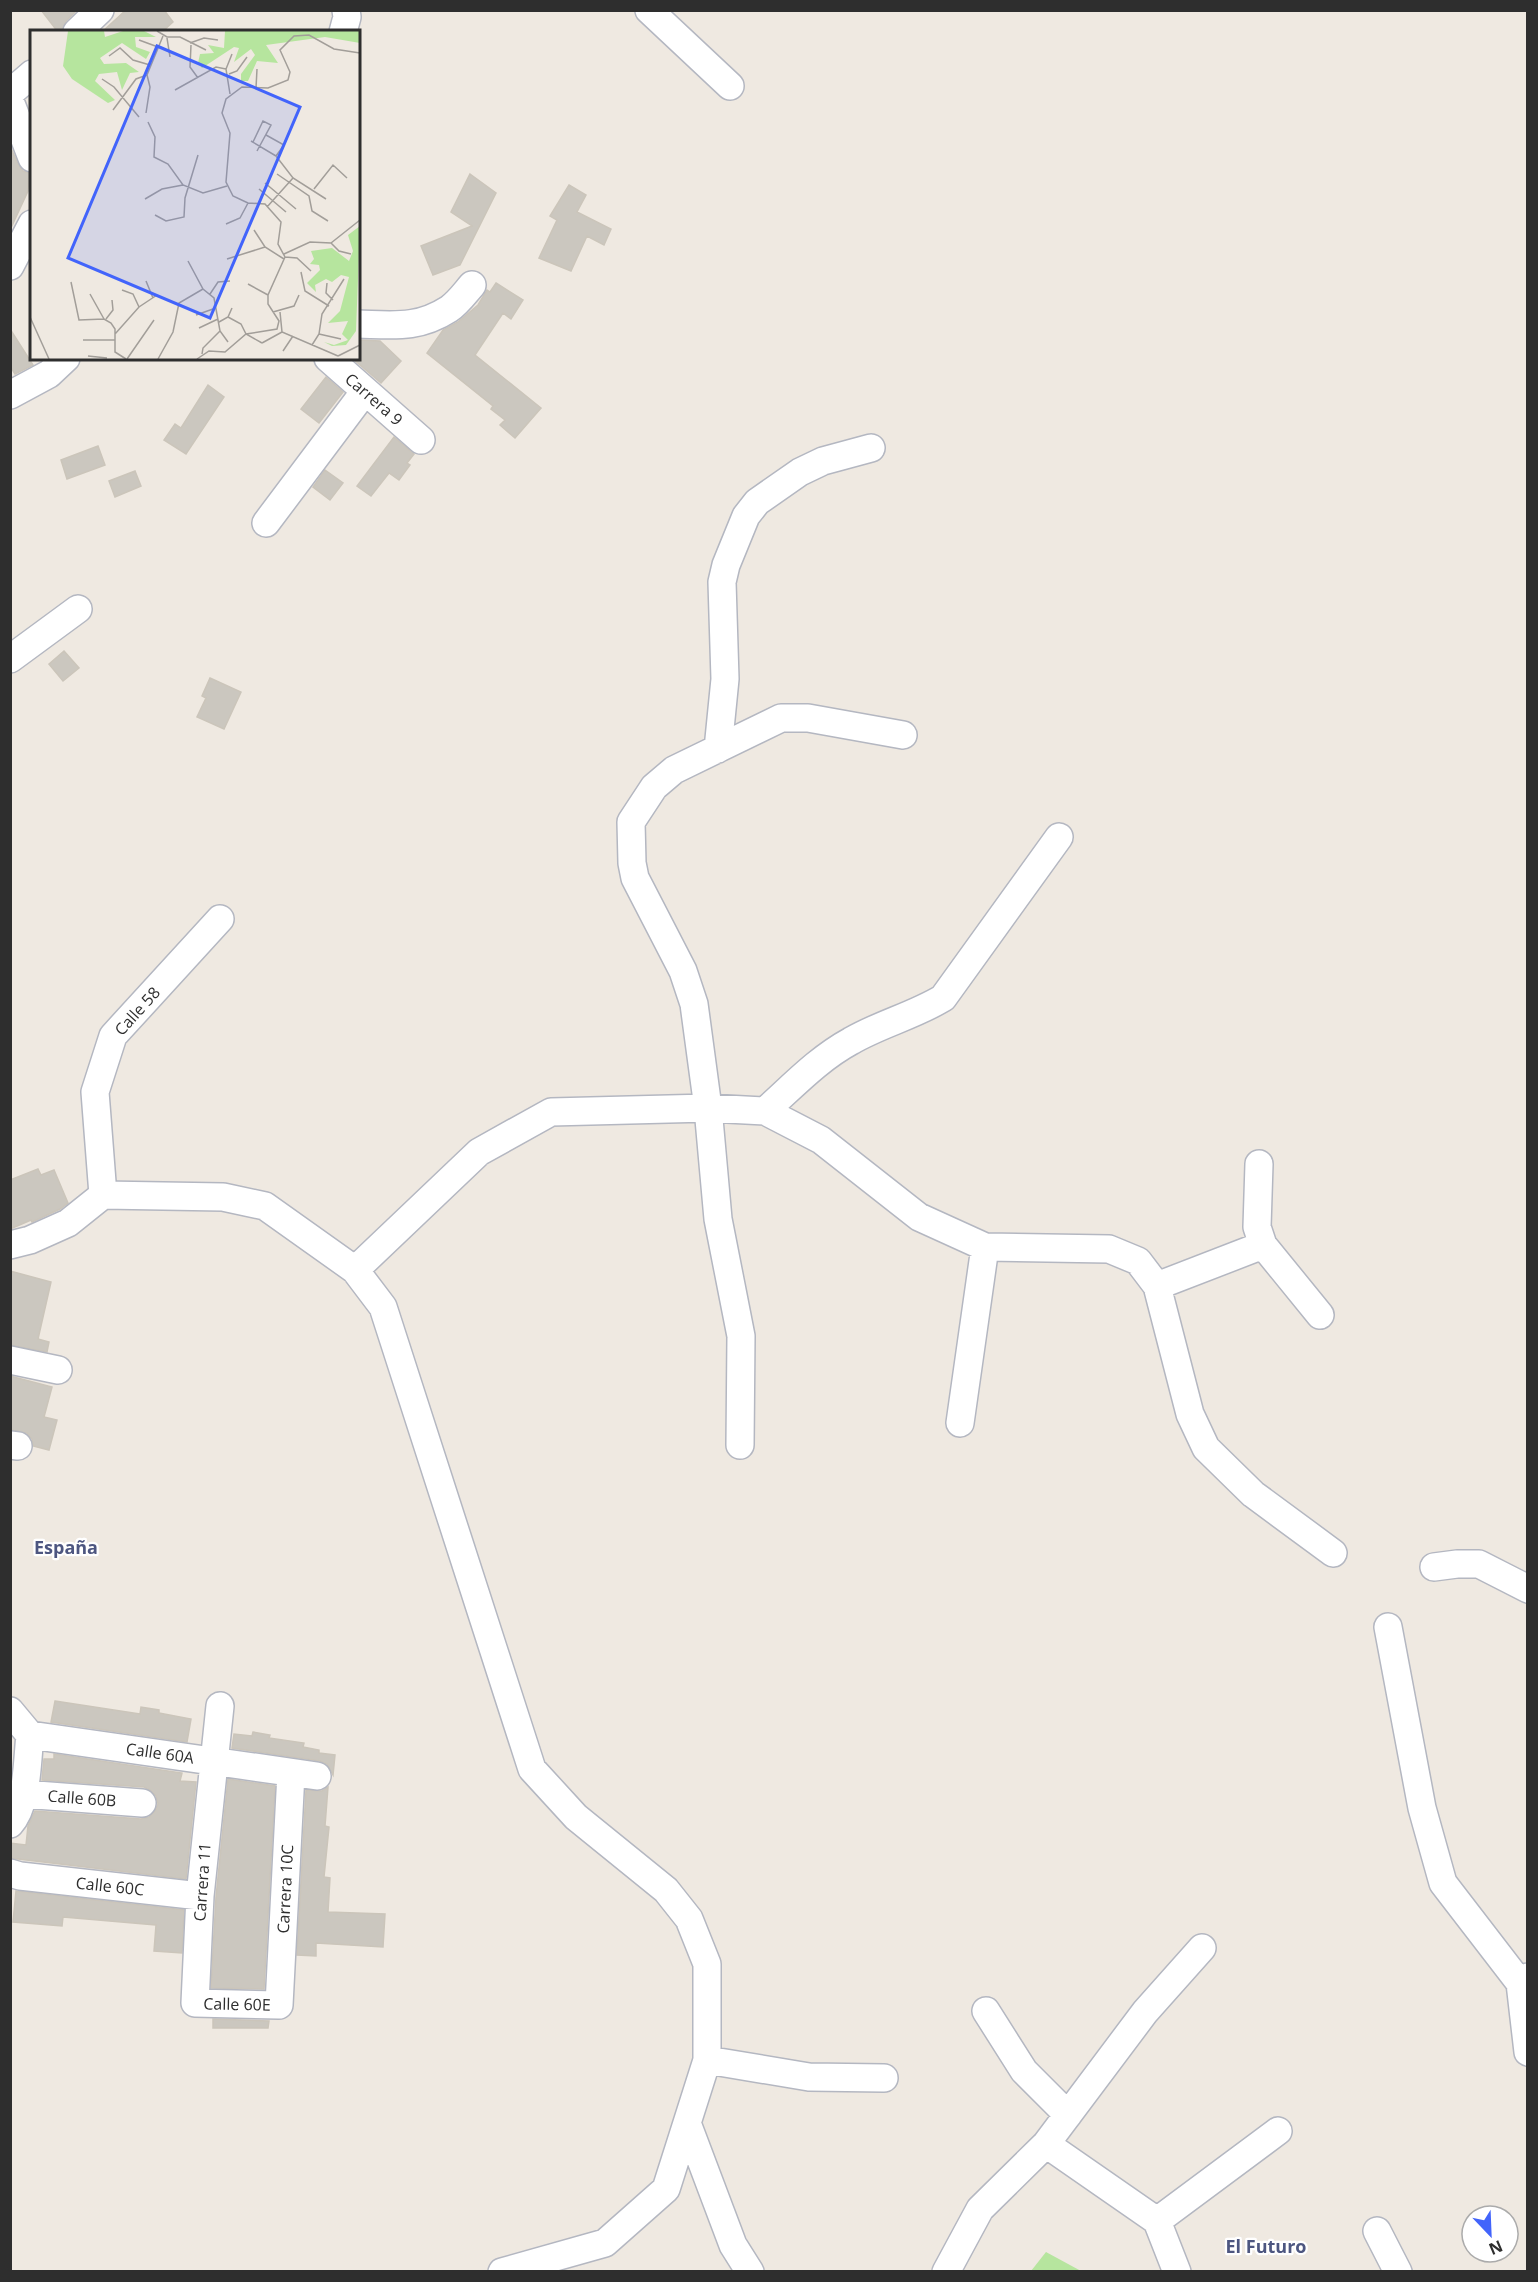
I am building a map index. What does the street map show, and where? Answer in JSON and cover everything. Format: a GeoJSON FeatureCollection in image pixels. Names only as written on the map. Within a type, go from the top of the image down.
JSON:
{"type":"FeatureCollection","features":[{"type":"Feature","properties":{"kind":"street"},"geometry":{"type":"LineString","coordinates":[[79,30],[100,10]]}},
{"type":"Feature","properties":{"kind":"street"},"geometry":{"type":"LineString","coordinates":[[344,30],[346,10]]}},
{"type":"Feature","properties":{"kind":"street"},"geometry":{"type":"LineString","coordinates":[[649,10],[730,86]]}},
{"type":"Feature","properties":{"kind":"street"},"geometry":{"type":"LineString","coordinates":[[10,93],[30,76]]}},
{"type":"Feature","properties":{"kind":"street"},"geometry":{"type":"LineString","coordinates":[[10,101],[30,153]]}},
{"type":"Feature","properties":{"kind":"street"},"geometry":{"type":"LineString","coordinates":[[10,266],[30,228]]}},
{"type":"Feature","properties":{"kind":"street"},"geometry":{"type":"LineString","coordinates":[[360,324],[406,326],[430,318],[451,308],[472,285]]}},
{"type":"Feature","properties":{"kind":"street"},"geometry":{"type":"LineString","coordinates":[[10,395],[49,374],[65,360]]}},
{"type":"Feature","properties":{"kind":"street","name":"Carrera 9"},"geometry":{"type":"LineString","coordinates":[[330,360],[421,440]]}},
{"type":"Feature","properties":{"kind":"street"},"geometry":{"type":"LineString","coordinates":[[266,523],[365,391]]}},
{"type":"Feature","properties":{"kind":"street"},"geometry":{"type":"LineString","coordinates":[[718,748],[725,679],[722,582],[746,516],[757,502],[800,471],[823,461],[871,448]]}},
{"type":"Feature","properties":{"kind":"street"},"geometry":{"type":"LineString","coordinates":[[10,659],[78,609]]}},
{"type":"Feature","properties":{"kind":"street"},"geometry":{"type":"LineString","coordinates":[[740,1445],[741,1336],[718,1219],[708,1108],[694,1004],[683,971],[635,878],[632,863],[632,822],[654,787],[674,770],[782,718],[792,716],[903,735]]}},
{"type":"Feature","properties":{"kind":"street"},"geometry":{"type":"LineString","coordinates":[[765,1112],[826,1056],[853,1039],[921,1011],[943,998],[1059,837]]}},
{"type":"Feature","properties":{"kind":"street","name":"Calle 58"},"geometry":{"type":"LineString","coordinates":[[103,1195],[95,1092],[113,1036],[220,919]]}},
{"type":"Feature","properties":{"kind":"street"},"geometry":{"type":"LineString","coordinates":[[355,1270],[478,1152],[551,1112],[708,1108],[765,1112],[821,1140],[919,1218],[985,1246],[1109,1249],[1138,1261],[1157,1286],[1190,1414],[1206,1448],[1253,1494],[1333,1553]]}},
{"type":"Feature","properties":{"kind":"street"},"geometry":{"type":"LineString","coordinates":[[1259,1164],[1257,1227],[1263,1245],[1320,1315]]}},
{"type":"Feature","properties":{"kind":"street"},"geometry":{"type":"LineString","coordinates":[[10,1245],[30,1240],[68,1223],[103,1195],[224,1197],[265,1206],[355,1270],[383,1307],[532,1769],[576,1817],[666,1890],[690,1919],[706,1964],[707,2060],[666,2189],[605,2242],[502,2271]]}},
{"type":"Feature","properties":{"kind":"street"},"geometry":{"type":"LineString","coordinates":[[1157,1286],[1263,1245]]}},
{"type":"Feature","properties":{"kind":"street"},"geometry":{"type":"LineString","coordinates":[[960,1423],[985,1246]]}},
{"type":"Feature","properties":{"kind":"street"},"geometry":{"type":"LineString","coordinates":[[10,1360],[58,1370]]}},
{"type":"Feature","properties":{"kind":"street"},"geometry":{"type":"LineString","coordinates":[[1434,1567],[1479,1564],[1527,1589]]}},
{"type":"Feature","properties":{"kind":"street"},"geometry":{"type":"LineString","coordinates":[[1388,1627],[1422,1808],[1443,1882],[1524,1980],[1527,2052]]}},
{"type":"Feature","properties":{"kind":"street","name":"Carrera 11"},"geometry":{"type":"LineString","coordinates":[[195,2003],[200,1896],[220,1706]]}},
{"type":"Feature","properties":{"kind":"street"},"geometry":{"type":"LineString","coordinates":[[10,1711],[30,1735],[23,1794],[18,1815],[10,1824]]}},
{"type":"Feature","properties":{"kind":"street","name":"Calle 60A"},"geometry":{"type":"LineString","coordinates":[[30,1735],[304,1774]]}},
{"type":"Feature","properties":{"kind":"street","name":"Carrera 10C"},"geometry":{"type":"LineString","coordinates":[[279,2005],[304,1774]]}},
{"type":"Feature","properties":{"kind":"street","name":"Calle 60B"},"geometry":{"type":"LineString","coordinates":[[23,1794],[141,1803]]}},
{"type":"Feature","properties":{"kind":"street","name":"Calle 60C"},"geometry":{"type":"LineString","coordinates":[[15,1874],[200,1896]]}},
{"type":"Feature","properties":{"kind":"street"},"geometry":{"type":"LineString","coordinates":[[946,2271],[980,2209],[1046,2144],[1144,2012],[1202,1948]]}},
{"type":"Feature","properties":{"kind":"street","name":"Calle 60E"},"geometry":{"type":"LineString","coordinates":[[195,2003],[279,2005]]}},
{"type":"Feature","properties":{"kind":"street"},"geometry":{"type":"LineString","coordinates":[[986,2011],[1024,2071],[1068,2115]]}},
{"type":"Feature","properties":{"kind":"street"},"geometry":{"type":"LineString","coordinates":[[707,2060],[809,2077],[884,2078]]}},
{"type":"Feature","properties":{"kind":"street"},"geometry":{"type":"LineString","coordinates":[[687,2123],[733,2245],[750,2271]]}},
{"type":"Feature","properties":{"kind":"street"},"geometry":{"type":"LineString","coordinates":[[1157,2221],[1278,2131]]}},
{"type":"Feature","properties":{"kind":"street"},"geometry":{"type":"LineString","coordinates":[[1046,2144],[1157,2221],[1177,2271]]}},
{"type":"Feature","properties":{"kind":"street"},"geometry":{"type":"LineString","coordinates":[[1377,2231],[1398,2271]]}},
{"type":"Feature","properties":{"kind":"green space"},"geometry":{"type":"Polygon","coordinates":[[[1046,2252],[1081,2271],[1031,2271],[1046,2252]]]}},
{"type":"Feature","properties":{"kind":"building"},"geometry":{"type":"Polygon","coordinates":[[[41,10],[77,10],[66,21],[63,30],[56,30],[41,10]]]}},
{"type":"Feature","properties":{"kind":"building"},"geometry":{"type":"Polygon","coordinates":[[[126,10],[164,10],[173,22],[164,30],[104,30],[126,10]]]}},
{"type":"Feature","properties":{"kind":"building"},"geometry":{"type":"Polygon","coordinates":[[[10,146],[18,164],[23,171],[29,173],[28,191],[10,230],[10,146]]]}},
{"type":"Feature","properties":{"kind":"building"},"geometry":{"type":"Polygon","coordinates":[[[470,174],[496,193],[460,265],[433,275],[421,246],[472,226],[451,212],[470,174]]]}},
{"type":"Feature","properties":{"kind":"building"},"geometry":{"type":"Polygon","coordinates":[[[569,185],[586,195],[577,212],[611,229],[604,245],[587,236],[571,271],[539,258],[557,220],[550,216],[569,185]]]}},
{"type":"Feature","properties":{"kind":"building"},"geometry":{"type":"Polygon","coordinates":[[[496,283],[523,300],[511,319],[503,313],[475,355],[541,408],[515,438],[500,425],[505,420],[491,409],[493,406],[427,353],[443,330],[458,322],[478,305],[487,290],[490,292],[496,283]]]}},
{"type":"Feature","properties":{"kind":"building"},"geometry":{"type":"Polygon","coordinates":[[[10,329],[33,365],[15,374],[10,366],[10,329]]]}},
{"type":"Feature","properties":{"kind":"building"},"geometry":{"type":"Polygon","coordinates":[[[360,341],[380,341],[401,361],[381,383],[354,360],[360,360],[360,341]]]}},
{"type":"Feature","properties":{"kind":"building"},"geometry":{"type":"Polygon","coordinates":[[[326,377],[343,392],[319,423],[301,409],[326,377]]]}},
{"type":"Feature","properties":{"kind":"building"},"geometry":{"type":"Polygon","coordinates":[[[208,385],[224,397],[186,454],[164,440],[175,424],[181,428],[208,385]]]}},
{"type":"Feature","properties":{"kind":"building"},"geometry":{"type":"Polygon","coordinates":[[[394,437],[414,454],[407,463],[410,465],[399,480],[389,473],[371,496],[357,486],[394,437]]]}},
{"type":"Feature","properties":{"kind":"building"},"geometry":{"type":"Polygon","coordinates":[[[98,446],[105,465],[67,479],[61,460],[98,446]]]}},
{"type":"Feature","properties":{"kind":"building"},"geometry":{"type":"Polygon","coordinates":[[[325,470],[343,483],[330,500],[313,487],[325,470]]]}},
{"type":"Feature","properties":{"kind":"building"},"geometry":{"type":"Polygon","coordinates":[[[135,471],[141,486],[115,497],[109,481],[135,471]]]}},
{"type":"Feature","properties":{"kind":"building"},"geometry":{"type":"Polygon","coordinates":[[[64,651],[79,668],[63,681],[49,664],[64,651]]]}},
{"type":"Feature","properties":{"kind":"building"},"geometry":{"type":"Polygon","coordinates":[[[210,678],[241,692],[224,729],[197,717],[206,698],[202,696],[210,678]]]}},
{"type":"Feature","properties":{"kind":"building"},"geometry":{"type":"Polygon","coordinates":[[[38,1169],[41,1175],[54,1170],[68,1203],[32,1222],[31,1220],[10,1229],[10,1180],[38,1169]]]}},
{"type":"Feature","properties":{"kind":"building"},"geometry":{"type":"Polygon","coordinates":[[[10,1271],[51,1282],[38,1339],[49,1342],[47,1352],[10,1345],[10,1271]]]}},
{"type":"Feature","properties":{"kind":"building"},"geometry":{"type":"Polygon","coordinates":[[[10,1376],[52,1387],[44,1417],[57,1420],[49,1450],[33,1446],[32,1439],[27,1433],[10,1430],[10,1376]]]}},
{"type":"Feature","properties":{"kind":"building"},"geometry":{"type":"Polygon","coordinates":[[[55,1701],[140,1714],[141,1707],[191,1719],[187,1742],[51,1722],[55,1701]]]}},
{"type":"Feature","properties":{"kind":"building"},"geometry":{"type":"Polygon","coordinates":[[[253,1732],[270,1735],[269,1738],[304,1743],[303,1747],[319,1750],[319,1753],[335,1755],[333,1775],[327,1764],[320,1761],[232,1748],[234,1734],[252,1736],[253,1732]]]}},
{"type":"Feature","properties":{"kind":"building"},"geometry":{"type":"Polygon","coordinates":[[[54,1754],[182,1773],[180,1781],[196,1782],[186,1879],[10,1858],[10,1843],[26,1845],[28,1826],[35,1811],[141,1819],[149,1817],[158,1804],[156,1796],[144,1787],[42,1780],[44,1759],[54,1759],[54,1754]]]}},
{"type":"Feature","properties":{"kind":"building"},"geometry":{"type":"Polygon","coordinates":[[[228,1779],[275,1786],[264,1989],[211,1988],[216,1897],[228,1779]]]}},
{"type":"Feature","properties":{"kind":"building"},"geometry":{"type":"Polygon","coordinates":[[[328,1787],[325,1826],[329,1827],[324,1877],[330,1878],[328,1912],[385,1914],[383,1947],[316,1943],[316,1956],[297,1955],[306,1790],[322,1791],[328,1787]]]}},
{"type":"Feature","properties":{"kind":"building"},"geometry":{"type":"Polygon","coordinates":[[[16,1891],[184,1910],[182,1953],[154,1951],[156,1925],[63,1917],[62,1926],[13,1922],[16,1891]]]}},
{"type":"Feature","properties":{"kind":"building"},"geometry":{"type":"Polygon","coordinates":[[[213,2019],[269,2021],[268,2028],[213,2028],[213,2019]]]}},
{"type":"Feature","properties":{"kind":"district","name":"España"},"geometry":{"type":"Point","coordinates":[66,1548]}},
{"type":"Feature","properties":{"kind":"district","name":"El Futuro"},"geometry":{"type":"Point","coordinates":[1266,2247]}}]}
